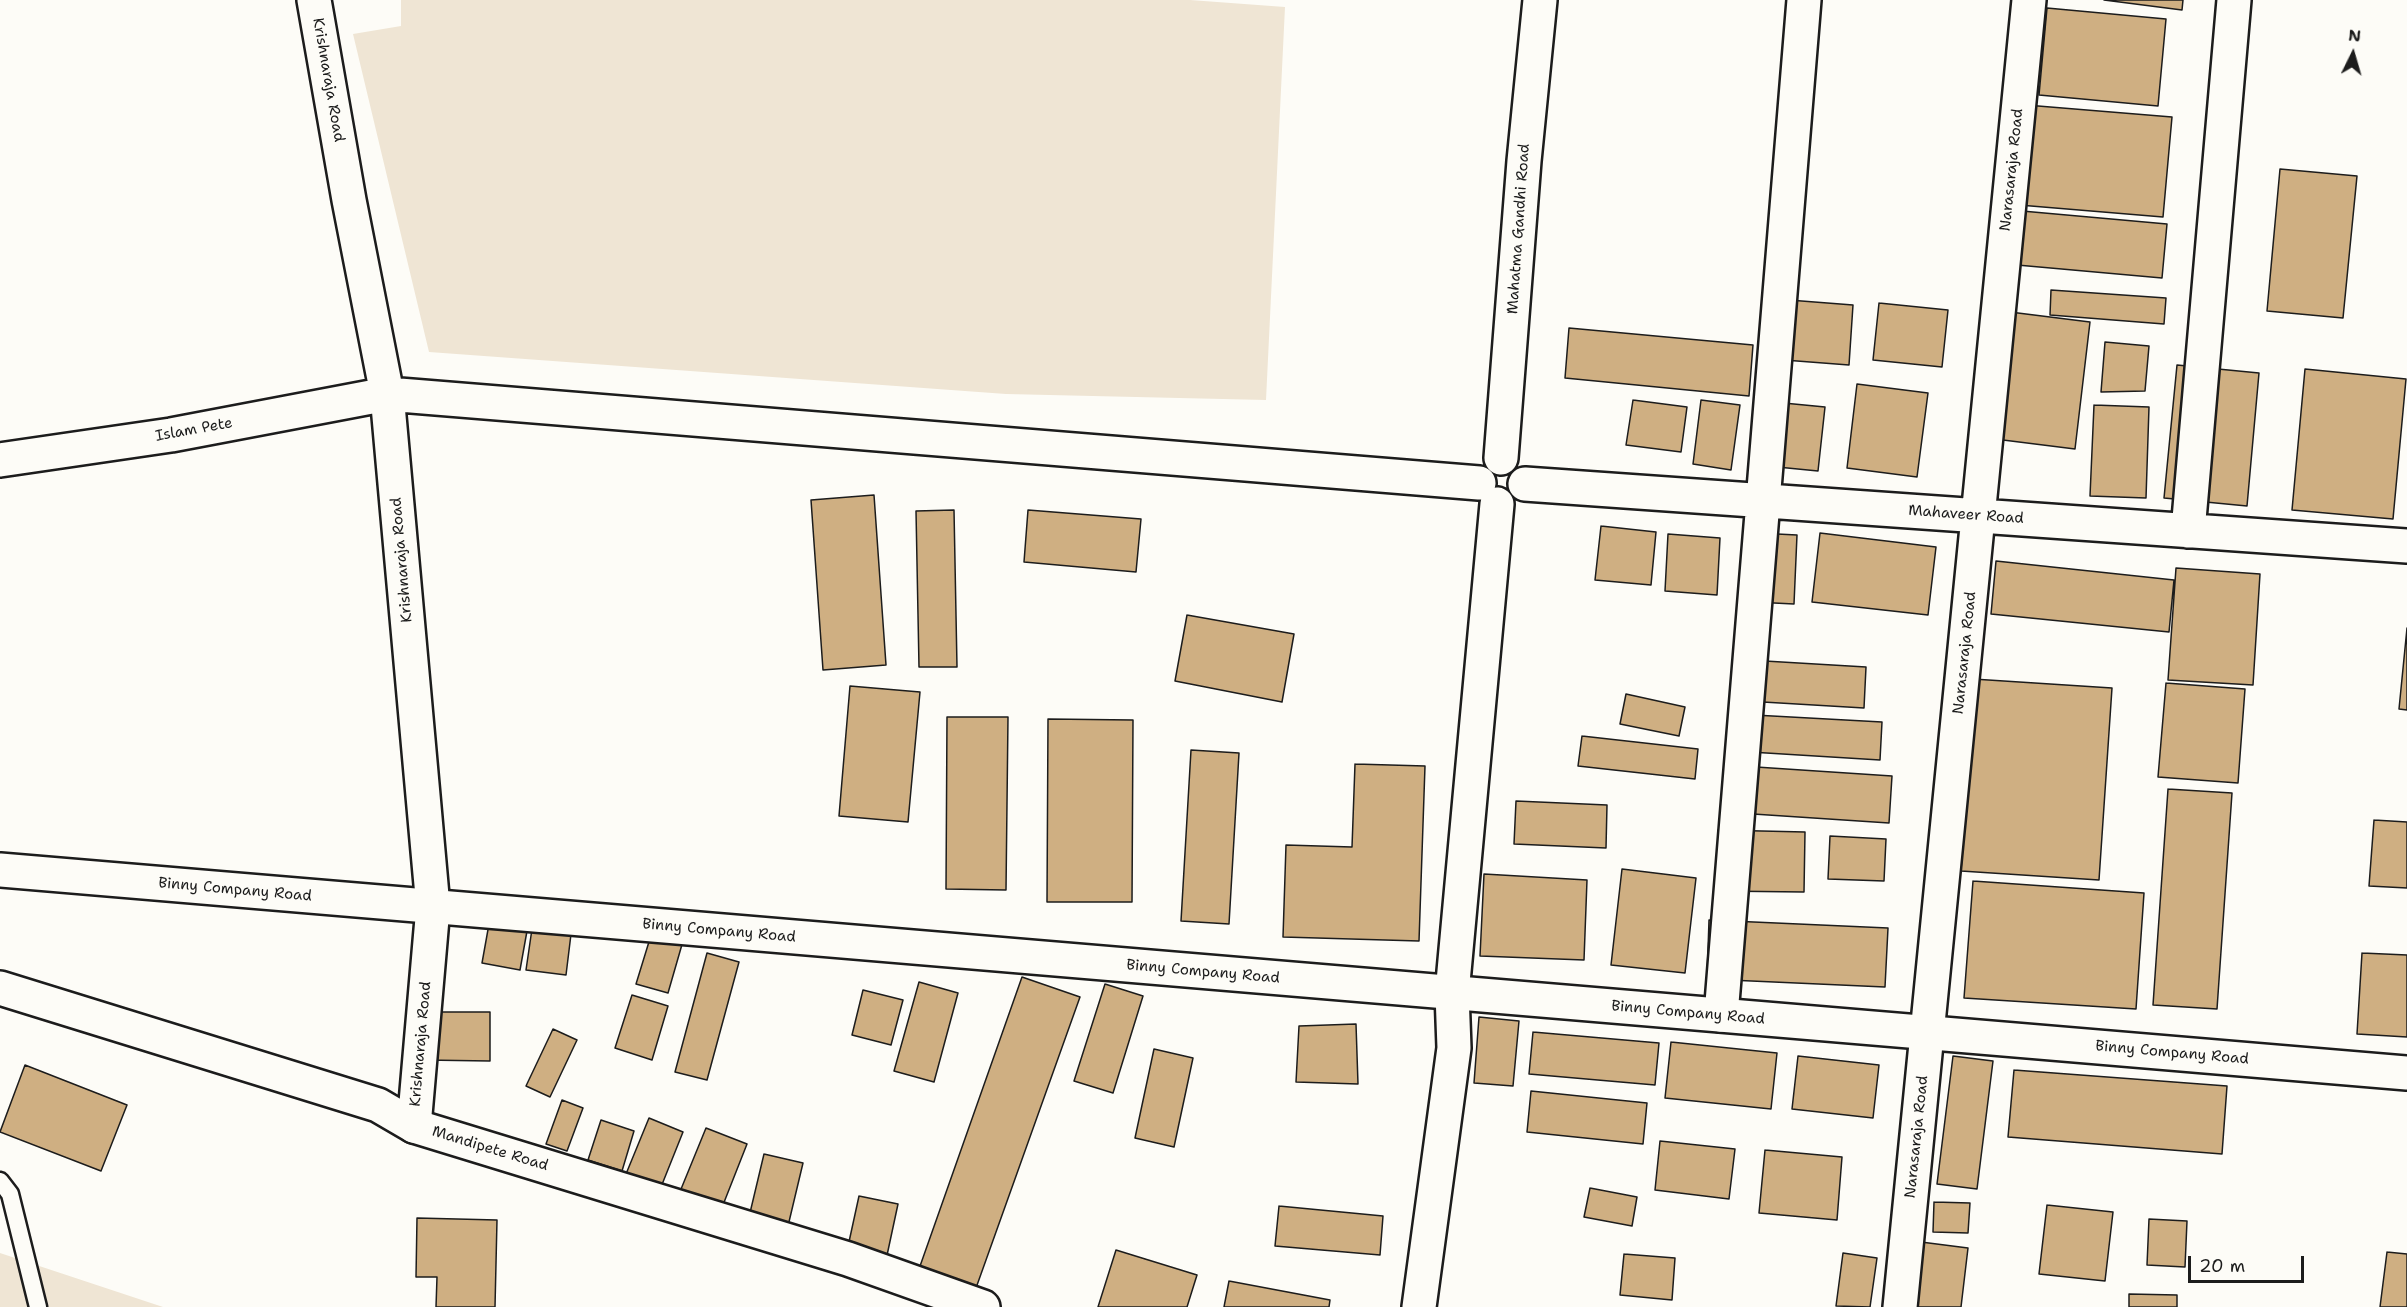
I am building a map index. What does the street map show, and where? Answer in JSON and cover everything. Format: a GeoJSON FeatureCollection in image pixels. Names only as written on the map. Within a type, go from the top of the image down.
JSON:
{"type":"FeatureCollection","features":[{"type":"Feature","properties":{"kind":"street","name":"Krishnaraja Road"},"geometry":{"type":"LineString","coordinates":[[314,0],[349,200],[387,394],[432,907],[414,1126]]}},
{"type":"Feature","properties":{"kind":"street","name":"Mahatma Gandhi Road"},"geometry":{"type":"LineString","coordinates":[[1502,458],[1524,161],[1540,0]]}},
{"type":"Feature","properties":{"kind":"street"},"geometry":{"type":"LineString","coordinates":[[1721,1015],[1804,0]]}},
{"type":"Feature","properties":{"kind":"street","name":"Narasaraja Road"},"geometry":{"type":"LineString","coordinates":[[1900,1307],[2029,0]]}},
{"type":"Feature","properties":{"kind":"street"},"geometry":{"type":"LineString","coordinates":[[2188,531],[2234,0]]}},
{"type":"Feature","properties":{"kind":"street","name":"Islam Pete"},"geometry":{"type":"LineString","coordinates":[[0,460],[171,435],[387,394],[1488,494],[1452,993]]}},
{"type":"Feature","properties":{"kind":"street","name":"Mahaveer Road"},"geometry":{"type":"LineString","coordinates":[[1525,484],[2407,546]]}},
{"type":"Feature","properties":{"kind":"street","name":"Binny Company Road"},"geometry":{"type":"LineString","coordinates":[[0,870],[2407,1073]]}},
{"type":"Feature","properties":{"kind":"street","name":"Mandipete Road"},"geometry":{"type":"LineString","coordinates":[[0,988],[378,1105],[414,1126],[848,1259],[983,1307]]}},
{"type":"Feature","properties":{"kind":"street"},"geometry":{"type":"LineString","coordinates":[[1419,1307],[1454,1048],[1452,993]]}},
{"type":"Feature","properties":{"kind":"lane"},"geometry":{"type":"LineString","coordinates":[[0,1181],[10,1194],[38,1307]]}},
{"type":"Feature","properties":{"kind":"shaded area"},"geometry":{"type":"Polygon","coordinates":[[[401,0],[1190,0],[1285,7],[1266,400],[1006,394],[429,352],[353,34],[401,26],[401,0]]]}},
{"type":"Feature","properties":{"kind":"shaded area"},"geometry":{"type":"Polygon","coordinates":[[[0,1253],[163,1307],[0,1307],[0,1253]]]}},
{"type":"Feature","properties":{"kind":"building"},"geometry":{"type":"Polygon","coordinates":[[[2104,0],[2183,0],[2182,10],[2104,0]]]}},
{"type":"Feature","properties":{"kind":"building"},"geometry":{"type":"Polygon","coordinates":[[[2047,8],[2166,19],[2158,106],[2039,95],[2047,8]]]}},
{"type":"Feature","properties":{"kind":"building"},"geometry":{"type":"Polygon","coordinates":[[[2026,105],[2172,117],[2163,217],[2019,205],[2026,105]]]}},
{"type":"Feature","properties":{"kind":"building"},"geometry":{"type":"Polygon","coordinates":[[[2280,169],[2357,176],[2343,318],[2267,311],[2280,169]]]}},
{"type":"Feature","properties":{"kind":"building"},"geometry":{"type":"Polygon","coordinates":[[[2022,211],[2167,224],[2162,278],[2017,265],[2022,211]]]}},
{"type":"Feature","properties":{"kind":"building"},"geometry":{"type":"Polygon","coordinates":[[[2051,290],[2166,298],[2164,324],[2050,315],[2051,290]]]}},
{"type":"Feature","properties":{"kind":"building"},"geometry":{"type":"Polygon","coordinates":[[[1776,299],[1853,305],[1849,365],[1771,359],[1776,299]]]}},
{"type":"Feature","properties":{"kind":"building"},"geometry":{"type":"Polygon","coordinates":[[[1879,303],[1948,310],[1942,367],[1873,360],[1879,303]]]}},
{"type":"Feature","properties":{"kind":"building"},"geometry":{"type":"Polygon","coordinates":[[[2002,311],[2090,322],[2075,449],[1987,438],[2002,311]]]}},
{"type":"Feature","properties":{"kind":"building"},"geometry":{"type":"Polygon","coordinates":[[[1569,328],[1753,345],[1749,396],[1565,378],[1569,328]]]}},
{"type":"Feature","properties":{"kind":"building"},"geometry":{"type":"Polygon","coordinates":[[[2105,342],[2149,346],[2145,391],[2101,392],[2105,342]]]}},
{"type":"Feature","properties":{"kind":"building"},"geometry":{"type":"Polygon","coordinates":[[[2177,365],[2259,373],[2247,506],[2164,498],[2177,365]]]}},
{"type":"Feature","properties":{"kind":"building"},"geometry":{"type":"Polygon","coordinates":[[[2305,369],[2406,379],[2393,519],[2292,510],[2305,369]]]}},
{"type":"Feature","properties":{"kind":"building"},"geometry":{"type":"Polygon","coordinates":[[[1857,384],[1928,393],[1917,477],[1847,468],[1857,384]]]}},
{"type":"Feature","properties":{"kind":"building"},"geometry":{"type":"Polygon","coordinates":[[[1633,400],[1687,407],[1681,452],[1626,445],[1633,400]]]}},
{"type":"Feature","properties":{"kind":"building"},"geometry":{"type":"Polygon","coordinates":[[[1701,400],[1740,405],[1731,470],[1693,464],[1701,400]]]}},
{"type":"Feature","properties":{"kind":"building"},"geometry":{"type":"Polygon","coordinates":[[[1763,401],[1825,407],[1818,471],[1757,465],[1763,401]]]}},
{"type":"Feature","properties":{"kind":"building"},"geometry":{"type":"Polygon","coordinates":[[[2094,405],[2149,407],[2146,498],[2090,496],[2094,405]]]}},
{"type":"Feature","properties":{"kind":"building"},"geometry":{"type":"Polygon","coordinates":[[[874,495],[886,665],[823,670],[811,500],[874,495]]]}},
{"type":"Feature","properties":{"kind":"building"},"geometry":{"type":"Polygon","coordinates":[[[954,510],[957,667],[919,667],[916,511],[954,510]]]}},
{"type":"Feature","properties":{"kind":"building"},"geometry":{"type":"Polygon","coordinates":[[[1028,510],[1141,519],[1136,572],[1024,562],[1028,510]]]}},
{"type":"Feature","properties":{"kind":"building"},"geometry":{"type":"Polygon","coordinates":[[[1601,526],[1656,532],[1651,585],[1595,580],[1601,526]]]}},
{"type":"Feature","properties":{"kind":"building"},"geometry":{"type":"Polygon","coordinates":[[[1757,533],[1797,535],[1794,604],[1754,602],[1757,533]]]}},
{"type":"Feature","properties":{"kind":"building"},"geometry":{"type":"Polygon","coordinates":[[[1820,533],[1936,547],[1928,615],[1812,602],[1820,533]]]}},
{"type":"Feature","properties":{"kind":"building"},"geometry":{"type":"Polygon","coordinates":[[[1668,534],[1720,538],[1717,595],[1665,591],[1668,534]]]}},
{"type":"Feature","properties":{"kind":"building"},"geometry":{"type":"Polygon","coordinates":[[[1996,561],[2174,580],[2169,632],[1991,614],[1996,561]]]}},
{"type":"Feature","properties":{"kind":"building"},"geometry":{"type":"Polygon","coordinates":[[[2176,568],[2260,574],[2253,685],[2168,680],[2176,568]]]}},
{"type":"Feature","properties":{"kind":"building"},"geometry":{"type":"Polygon","coordinates":[[[1187,615],[1294,634],[1282,702],[1175,681],[1187,615]]]}},
{"type":"Feature","properties":{"kind":"building"},"geometry":{"type":"Polygon","coordinates":[[[2407,628],[2407,710],[2399,709],[2407,628]]]}},
{"type":"Feature","properties":{"kind":"building"},"geometry":{"type":"Polygon","coordinates":[[[1748,660],[1866,667],[1864,708],[1746,701],[1748,660]]]}},
{"type":"Feature","properties":{"kind":"building"},"geometry":{"type":"Polygon","coordinates":[[[1973,679],[2112,688],[2099,880],[1961,871],[1973,679]]]}},
{"type":"Feature","properties":{"kind":"building"},"geometry":{"type":"Polygon","coordinates":[[[2166,683],[2245,689],[2238,783],[2158,777],[2166,683]]]}},
{"type":"Feature","properties":{"kind":"building"},"geometry":{"type":"Polygon","coordinates":[[[850,686],[920,692],[908,822],[839,816],[850,686]]]}},
{"type":"Feature","properties":{"kind":"building"},"geometry":{"type":"Polygon","coordinates":[[[1626,694],[1685,707],[1679,736],[1620,724],[1626,694]]]}},
{"type":"Feature","properties":{"kind":"building"},"geometry":{"type":"Polygon","coordinates":[[[1736,714],[1882,722],[1880,760],[1734,751],[1736,714]]]}},
{"type":"Feature","properties":{"kind":"building"},"geometry":{"type":"Polygon","coordinates":[[[947,717],[1008,717],[1006,890],[946,889],[947,717]]]}},
{"type":"Feature","properties":{"kind":"building"},"geometry":{"type":"Polygon","coordinates":[[[1048,719],[1133,720],[1132,902],[1047,902],[1048,719]]]}},
{"type":"Feature","properties":{"kind":"building"},"geometry":{"type":"Polygon","coordinates":[[[1582,736],[1698,749],[1695,779],[1578,766],[1582,736]]]}},
{"type":"Feature","properties":{"kind":"building"},"geometry":{"type":"Polygon","coordinates":[[[1191,750],[1239,753],[1229,924],[1181,921],[1191,750]]]}},
{"type":"Feature","properties":{"kind":"building"},"geometry":{"type":"Polygon","coordinates":[[[1355,764],[1425,766],[1419,941],[1283,937],[1286,845],[1352,847],[1355,764]]]}},
{"type":"Feature","properties":{"kind":"building"},"geometry":{"type":"Polygon","coordinates":[[[1726,765],[1892,776],[1889,823],[1723,812],[1726,765]]]}},
{"type":"Feature","properties":{"kind":"building"},"geometry":{"type":"Polygon","coordinates":[[[2168,789],[2232,793],[2217,1009],[2153,1005],[2168,789]]]}},
{"type":"Feature","properties":{"kind":"building"},"geometry":{"type":"Polygon","coordinates":[[[1516,801],[1607,805],[1606,848],[1514,844],[1516,801]]]}},
{"type":"Feature","properties":{"kind":"building"},"geometry":{"type":"Polygon","coordinates":[[[2374,820],[2407,822],[2407,888],[2369,886],[2374,820]]]}},
{"type":"Feature","properties":{"kind":"building"},"geometry":{"type":"Polygon","coordinates":[[[1718,830],[1805,832],[1804,892],[1718,891],[1718,830]]]}},
{"type":"Feature","properties":{"kind":"building"},"geometry":{"type":"Polygon","coordinates":[[[1830,836],[1886,839],[1884,881],[1828,879],[1830,836]]]}},
{"type":"Feature","properties":{"kind":"building"},"geometry":{"type":"Polygon","coordinates":[[[1622,869],[1696,878],[1685,973],[1611,965],[1622,869]]]}},
{"type":"Feature","properties":{"kind":"building"},"geometry":{"type":"Polygon","coordinates":[[[1484,874],[1587,880],[1584,960],[1480,956],[1484,874]]]}},
{"type":"Feature","properties":{"kind":"building"},"geometry":{"type":"Polygon","coordinates":[[[1973,881],[2144,893],[2136,1009],[1964,998],[1973,881]]]}},
{"type":"Feature","properties":{"kind":"building"},"geometry":{"type":"Polygon","coordinates":[[[1709,920],[1888,928],[1885,987],[1707,979],[1709,920]]]}},
{"type":"Feature","properties":{"kind":"building"},"geometry":{"type":"Polygon","coordinates":[[[533,922],[572,926],[566,975],[526,970],[533,922]]]}},
{"type":"Feature","properties":{"kind":"building"},"geometry":{"type":"Polygon","coordinates":[[[489,924],[527,931],[520,970],[482,963],[489,924]]]}},
{"type":"Feature","properties":{"kind":"building"},"geometry":{"type":"Polygon","coordinates":[[[652,932],[683,941],[668,993],[636,984],[652,932]]]}},
{"type":"Feature","properties":{"kind":"building"},"geometry":{"type":"Polygon","coordinates":[[[707,953],[739,962],[707,1080],[675,1072],[707,953]]]}},
{"type":"Feature","properties":{"kind":"building"},"geometry":{"type":"Polygon","coordinates":[[[2362,953],[2407,955],[2407,1037],[2357,1034],[2362,953]]]}},
{"type":"Feature","properties":{"kind":"building"},"geometry":{"type":"Polygon","coordinates":[[[1022,977],[1080,997],[976,1288],[919,1269],[1022,977]]]}},
{"type":"Feature","properties":{"kind":"building"},"geometry":{"type":"Polygon","coordinates":[[[919,982],[958,993],[934,1082],[894,1071],[919,982]]]}},
{"type":"Feature","properties":{"kind":"building"},"geometry":{"type":"Polygon","coordinates":[[[1105,984],[1143,996],[1113,1093],[1074,1081],[1105,984]]]}},
{"type":"Feature","properties":{"kind":"building"},"geometry":{"type":"Polygon","coordinates":[[[863,990],[903,1000],[891,1045],[852,1035],[863,990]]]}},
{"type":"Feature","properties":{"kind":"building"},"geometry":{"type":"Polygon","coordinates":[[[632,995],[668,1006],[652,1060],[615,1048],[632,995]]]}},
{"type":"Feature","properties":{"kind":"building"},"geometry":{"type":"Polygon","coordinates":[[[425,1012],[490,1012],[490,1061],[424,1060],[425,1012]]]}},
{"type":"Feature","properties":{"kind":"building"},"geometry":{"type":"Polygon","coordinates":[[[1479,1017],[1519,1021],[1513,1086],[1474,1083],[1479,1017]]]}},
{"type":"Feature","properties":{"kind":"building"},"geometry":{"type":"Polygon","coordinates":[[[1356,1024],[1358,1084],[1296,1082],[1299,1026],[1356,1024]]]}},
{"type":"Feature","properties":{"kind":"building"},"geometry":{"type":"Polygon","coordinates":[[[553,1029],[577,1040],[550,1097],[526,1086],[553,1029]]]}},
{"type":"Feature","properties":{"kind":"building"},"geometry":{"type":"Polygon","coordinates":[[[1533,1032],[1659,1043],[1655,1085],[1529,1074],[1533,1032]]]}},
{"type":"Feature","properties":{"kind":"building"},"geometry":{"type":"Polygon","coordinates":[[[1671,1042],[1777,1053],[1771,1109],[1665,1098],[1671,1042]]]}},
{"type":"Feature","properties":{"kind":"building"},"geometry":{"type":"Polygon","coordinates":[[[1154,1049],[1193,1058],[1174,1147],[1135,1138],[1154,1049]]]}},
{"type":"Feature","properties":{"kind":"building"},"geometry":{"type":"Polygon","coordinates":[[[1798,1056],[1879,1065],[1873,1118],[1792,1109],[1798,1056]]]}},
{"type":"Feature","properties":{"kind":"building"},"geometry":{"type":"Polygon","coordinates":[[[1953,1056],[1993,1061],[1977,1189],[1937,1184],[1953,1056]]]}},
{"type":"Feature","properties":{"kind":"building"},"geometry":{"type":"Polygon","coordinates":[[[25,1065],[127,1105],[101,1171],[0,1132],[25,1065]]]}},
{"type":"Feature","properties":{"kind":"building"},"geometry":{"type":"Polygon","coordinates":[[[2014,1070],[2227,1086],[2222,1154],[2008,1137],[2014,1070]]]}},
{"type":"Feature","properties":{"kind":"building"},"geometry":{"type":"Polygon","coordinates":[[[1531,1091],[1647,1103],[1643,1144],[1527,1132],[1531,1091]]]}},
{"type":"Feature","properties":{"kind":"building"},"geometry":{"type":"Polygon","coordinates":[[[562,1100],[583,1108],[567,1151],[546,1144],[562,1100]]]}},
{"type":"Feature","properties":{"kind":"building"},"geometry":{"type":"Polygon","coordinates":[[[649,1118],[683,1132],[661,1187],[626,1174],[649,1118]]]}},
{"type":"Feature","properties":{"kind":"building"},"geometry":{"type":"Polygon","coordinates":[[[601,1120],[634,1131],[622,1171],[588,1160],[601,1120]]]}},
{"type":"Feature","properties":{"kind":"building"},"geometry":{"type":"Polygon","coordinates":[[[706,1128],[747,1144],[721,1210],[679,1194],[706,1128]]]}},
{"type":"Feature","properties":{"kind":"building"},"geometry":{"type":"Polygon","coordinates":[[[1660,1141],[1735,1149],[1729,1199],[1655,1190],[1660,1141]]]}},
{"type":"Feature","properties":{"kind":"building"},"geometry":{"type":"Polygon","coordinates":[[[1765,1150],[1842,1157],[1837,1220],[1759,1213],[1765,1150]]]}},
{"type":"Feature","properties":{"kind":"building"},"geometry":{"type":"Polygon","coordinates":[[[764,1154],[803,1163],[788,1226],[749,1217],[764,1154]]]}},
{"type":"Feature","properties":{"kind":"building"},"geometry":{"type":"Polygon","coordinates":[[[1590,1188],[1637,1197],[1632,1226],[1584,1217],[1590,1188]]]}},
{"type":"Feature","properties":{"kind":"building"},"geometry":{"type":"Polygon","coordinates":[[[859,1196],[898,1204],[886,1260],[847,1251],[859,1196]]]}},
{"type":"Feature","properties":{"kind":"building"},"geometry":{"type":"Polygon","coordinates":[[[1934,1202],[1970,1203],[1968,1233],[1933,1232],[1934,1202]]]}},
{"type":"Feature","properties":{"kind":"building"},"geometry":{"type":"Polygon","coordinates":[[[2047,1205],[2113,1212],[2105,1281],[2039,1274],[2047,1205]]]}},
{"type":"Feature","properties":{"kind":"building"},"geometry":{"type":"Polygon","coordinates":[[[1279,1206],[1383,1216],[1380,1255],[1275,1246],[1279,1206]]]}},
{"type":"Feature","properties":{"kind":"building"},"geometry":{"type":"Polygon","coordinates":[[[417,1218],[497,1220],[495,1307],[436,1307],[437,1277],[416,1277],[417,1218]]]}},
{"type":"Feature","properties":{"kind":"building"},"geometry":{"type":"Polygon","coordinates":[[[2149,1219],[2187,1221],[2185,1267],[2147,1265],[2149,1219]]]}},
{"type":"Feature","properties":{"kind":"building"},"geometry":{"type":"Polygon","coordinates":[[[1921,1242],[1968,1248],[1961,1307],[1913,1307],[1921,1242]]]}},
{"type":"Feature","properties":{"kind":"building"},"geometry":{"type":"Polygon","coordinates":[[[1116,1250],[1197,1275],[1187,1307],[1098,1307],[1116,1250]]]}},
{"type":"Feature","properties":{"kind":"building"},"geometry":{"type":"Polygon","coordinates":[[[2387,1252],[2407,1254],[2407,1307],[2380,1307],[2387,1252]]]}},
{"type":"Feature","properties":{"kind":"building"},"geometry":{"type":"Polygon","coordinates":[[[1843,1253],[1877,1258],[1870,1307],[1836,1306],[1843,1253]]]}},
{"type":"Feature","properties":{"kind":"building"},"geometry":{"type":"Polygon","coordinates":[[[1624,1254],[1675,1258],[1672,1300],[1620,1295],[1624,1254]]]}},
{"type":"Feature","properties":{"kind":"building"},"geometry":{"type":"Polygon","coordinates":[[[1229,1281],[1330,1300],[1329,1307],[1224,1307],[1229,1281]]]}},
{"type":"Feature","properties":{"kind":"building"},"geometry":{"type":"Polygon","coordinates":[[[2129,1294],[2177,1295],[2177,1307],[2129,1307],[2129,1294]]]}}]}
